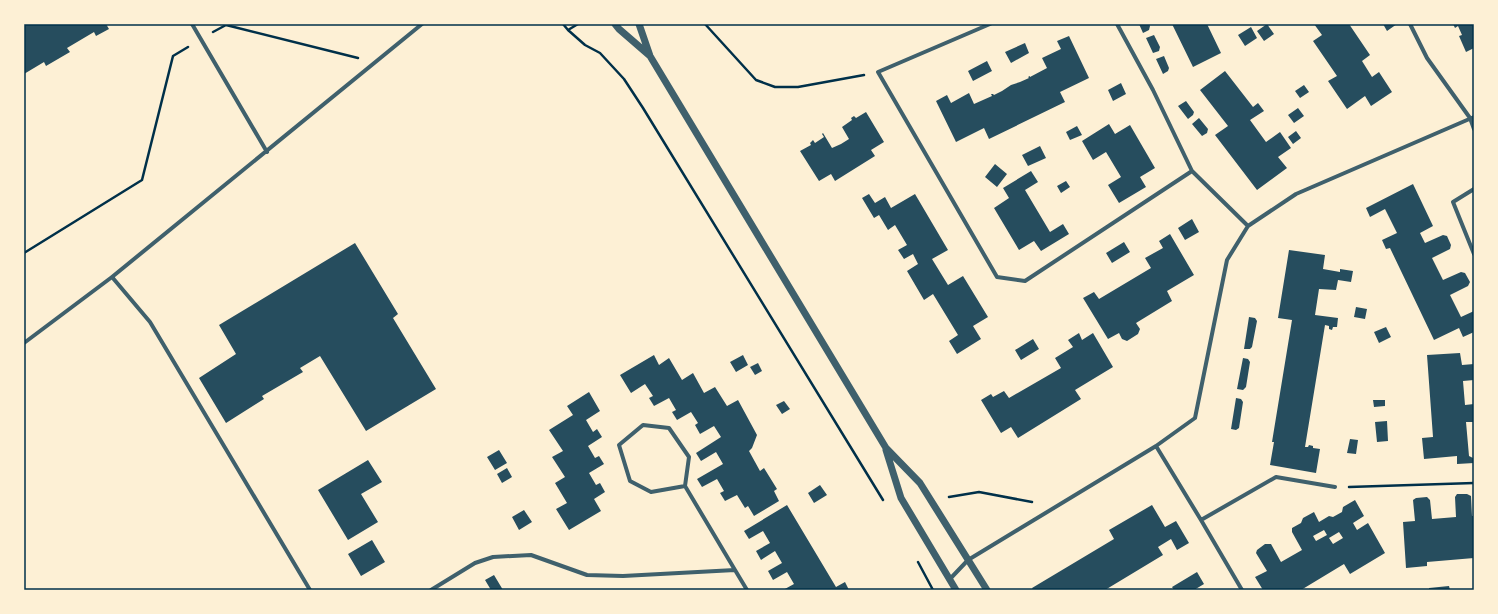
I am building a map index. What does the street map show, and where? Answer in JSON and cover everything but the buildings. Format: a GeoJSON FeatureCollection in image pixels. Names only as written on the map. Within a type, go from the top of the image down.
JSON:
{"type":"FeatureCollection","features":[{"type":"Feature","properties":{"kind":"street"},"geometry":{"type":"LineString","coordinates":[[192,24],[267,152]]}},
{"type":"Feature","properties":{"kind":"street"},"geometry":{"type":"LineString","coordinates":[[24,343],[112,277],[422,24]]}},
{"type":"Feature","properties":{"kind":"street"},"geometry":{"type":"LineString","coordinates":[[615,24],[650,56]]}},
{"type":"Feature","properties":{"kind":"street"},"geometry":{"type":"LineString","coordinates":[[639,24],[650,56],[886,448],[920,483],[987,590]]}},
{"type":"Feature","properties":{"kind":"street"},"geometry":{"type":"LineString","coordinates":[[987,24],[878,72],[997,277],[1025,281],[1192,171]]}},
{"type":"Feature","properties":{"kind":"street"},"geometry":{"type":"LineString","coordinates":[[1117,24],[1153,90],[1192,171],[1248,226]]}},
{"type":"Feature","properties":{"kind":"street"},"geometry":{"type":"LineString","coordinates":[[1410,24],[1427,58],[1472,118],[1474,129]]}},
{"type":"Feature","properties":{"kind":"street"},"geometry":{"type":"LineString","coordinates":[[949,580],[968,560],[1156,446],[1195,418],[1227,260],[1248,226],[1296,194],[1472,118]]}},
{"type":"Feature","properties":{"kind":"street"},"geometry":{"type":"LineString","coordinates":[[1474,189],[1453,202],[1474,254]]}},
{"type":"Feature","properties":{"kind":"street"},"geometry":{"type":"LineString","coordinates":[[112,277],[150,322],[310,590]]}},
{"type":"Feature","properties":{"kind":"street"},"geometry":{"type":"LineString","coordinates":[[685,486],[651,492],[630,481],[619,445],[643,425],[668,428],[689,457],[685,486],[747,590]]}},
{"type":"Feature","properties":{"kind":"street"},"geometry":{"type":"LineString","coordinates":[[1156,446],[1242,590]]}},
{"type":"Feature","properties":{"kind":"street"},"geometry":{"type":"LineString","coordinates":[[886,448],[901,498],[956,590]]}},
{"type":"Feature","properties":{"kind":"street"},"geometry":{"type":"LineString","coordinates":[[1201,520],[1276,477],[1335,487]]}},
{"type":"Feature","properties":{"kind":"street"},"geometry":{"type":"LineString","coordinates":[[430,590],[475,563],[493,557],[531,555],[587,575],[623,576],[735,570]]}},
{"type":"Feature","properties":{"kind":"path"},"geometry":{"type":"LineString","coordinates":[[563,24],[585,45],[600,53],[624,79],[884,502]]}},
{"type":"Feature","properties":{"kind":"path"},"geometry":{"type":"LineString","coordinates":[[568,30],[578,24]]}},
{"type":"Feature","properties":{"kind":"path"},"geometry":{"type":"LineString","coordinates":[[705,24],[756,80],[776,87],[798,87],[878,72]]}},
{"type":"Feature","properties":{"kind":"path"},"geometry":{"type":"LineString","coordinates":[[24,252],[142,180],[173,56],[226,25],[374,62]]}},
{"type":"Feature","properties":{"kind":"path"},"geometry":{"type":"LineString","coordinates":[[1335,487],[1474,483]]}},
{"type":"Feature","properties":{"kind":"path"},"geometry":{"type":"LineString","coordinates":[[930,500],[980,492],[1054,507]]}},
{"type":"Feature","properties":{"kind":"path"},"geometry":{"type":"LineString","coordinates":[[914,556],[933,590]]}}]}
